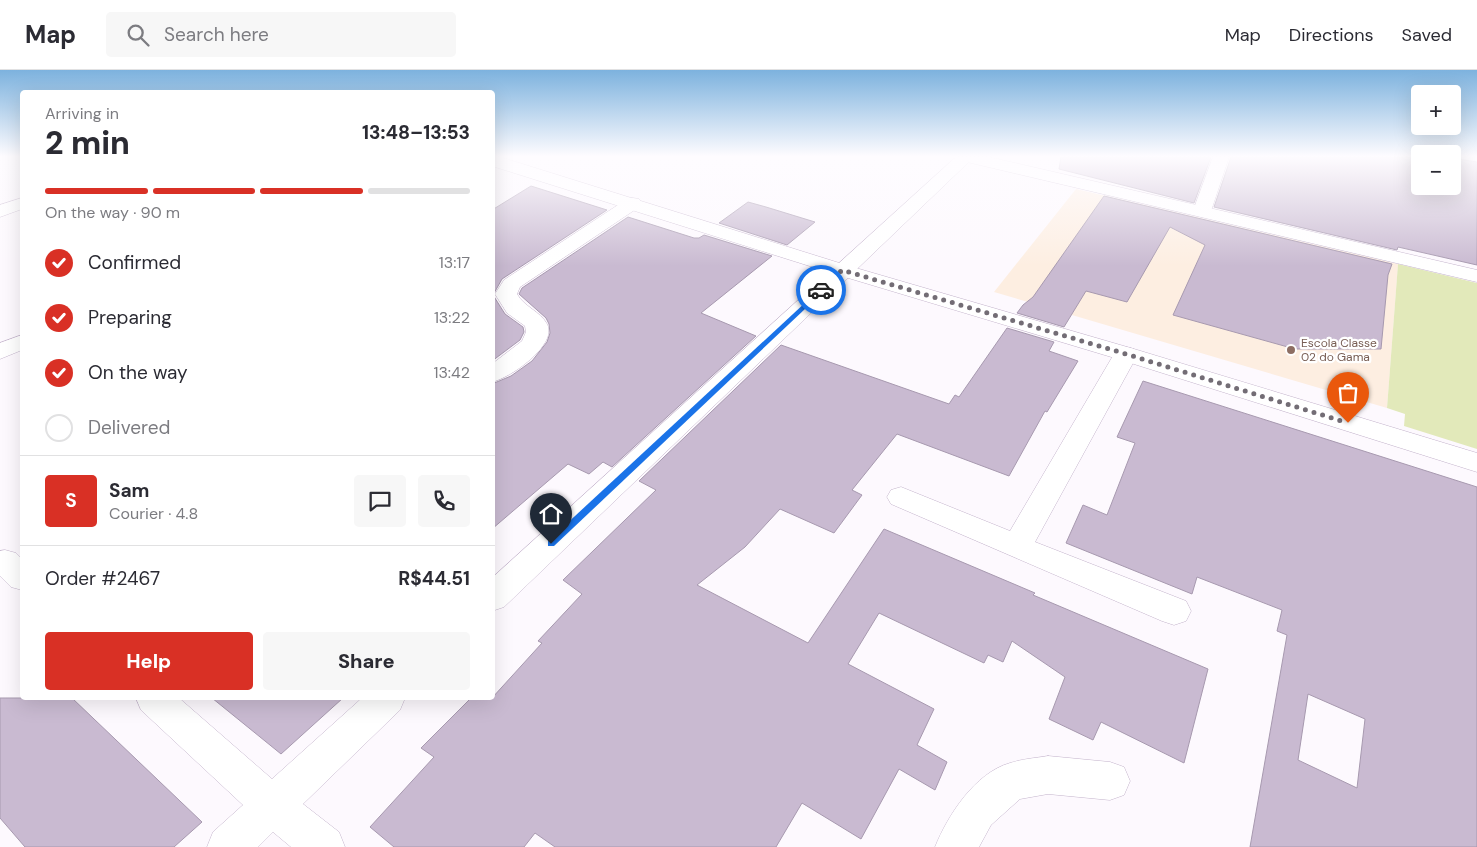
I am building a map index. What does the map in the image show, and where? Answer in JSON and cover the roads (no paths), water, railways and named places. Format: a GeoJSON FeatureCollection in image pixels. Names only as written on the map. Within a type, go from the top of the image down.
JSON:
{"type":"FeatureCollection","features":[{"type":"Feature","properties":{"kind":"street"},"geometry":{"type":"LineString","coordinates":[[601,193],[842,270],[1126,354],[1477,462]]}},
{"type":"Feature","properties":{"kind":"street"},"geometry":{"type":"LineString","coordinates":[[495,595],[926,193]]}},
{"type":"Feature","properties":{"kind":"street"},"geometry":{"type":"LineString","coordinates":[[1124,193],[1477,276]]}},
{"type":"Feature","properties":{"kind":"street"},"geometry":{"type":"LineString","coordinates":[[1202,211],[1208,193]]}},
{"type":"Feature","properties":{"kind":"street"},"geometry":{"type":"LineString","coordinates":[[495,373],[521,355],[536,341],[538,334],[536,325],[513,306],[506,294],[511,284],[633,203]]}},
{"type":"Feature","properties":{"kind":"street"},"geometry":{"type":"LineString","coordinates":[[0,211],[20,204]]}},
{"type":"Feature","properties":{"kind":"street"},"geometry":{"type":"LineString","coordinates":[[1017,547],[1126,354]]}},
{"type":"Feature","properties":{"kind":"street"},"geometry":{"type":"LineString","coordinates":[[901,497],[1174,611]]}},
{"type":"Feature","properties":{"kind":"street"},"geometry":{"type":"LineString","coordinates":[[156,700],[272,804],[324,847]]}},
{"type":"Feature","properties":{"kind":"street"},"geometry":{"type":"LineString","coordinates":[[228,847],[384,700]]}},
{"type":"Feature","properties":{"kind":"street"},"geometry":{"type":"LineString","coordinates":[[956,847],[978,811],[1010,782],[1048,775],[1110,781]]}},
{"type":"Feature","properties":{"kind":"place","name":"Escola Classe 02 do Gama"},"geometry":{"type":"Point","coordinates":[1291,350]}}]}
